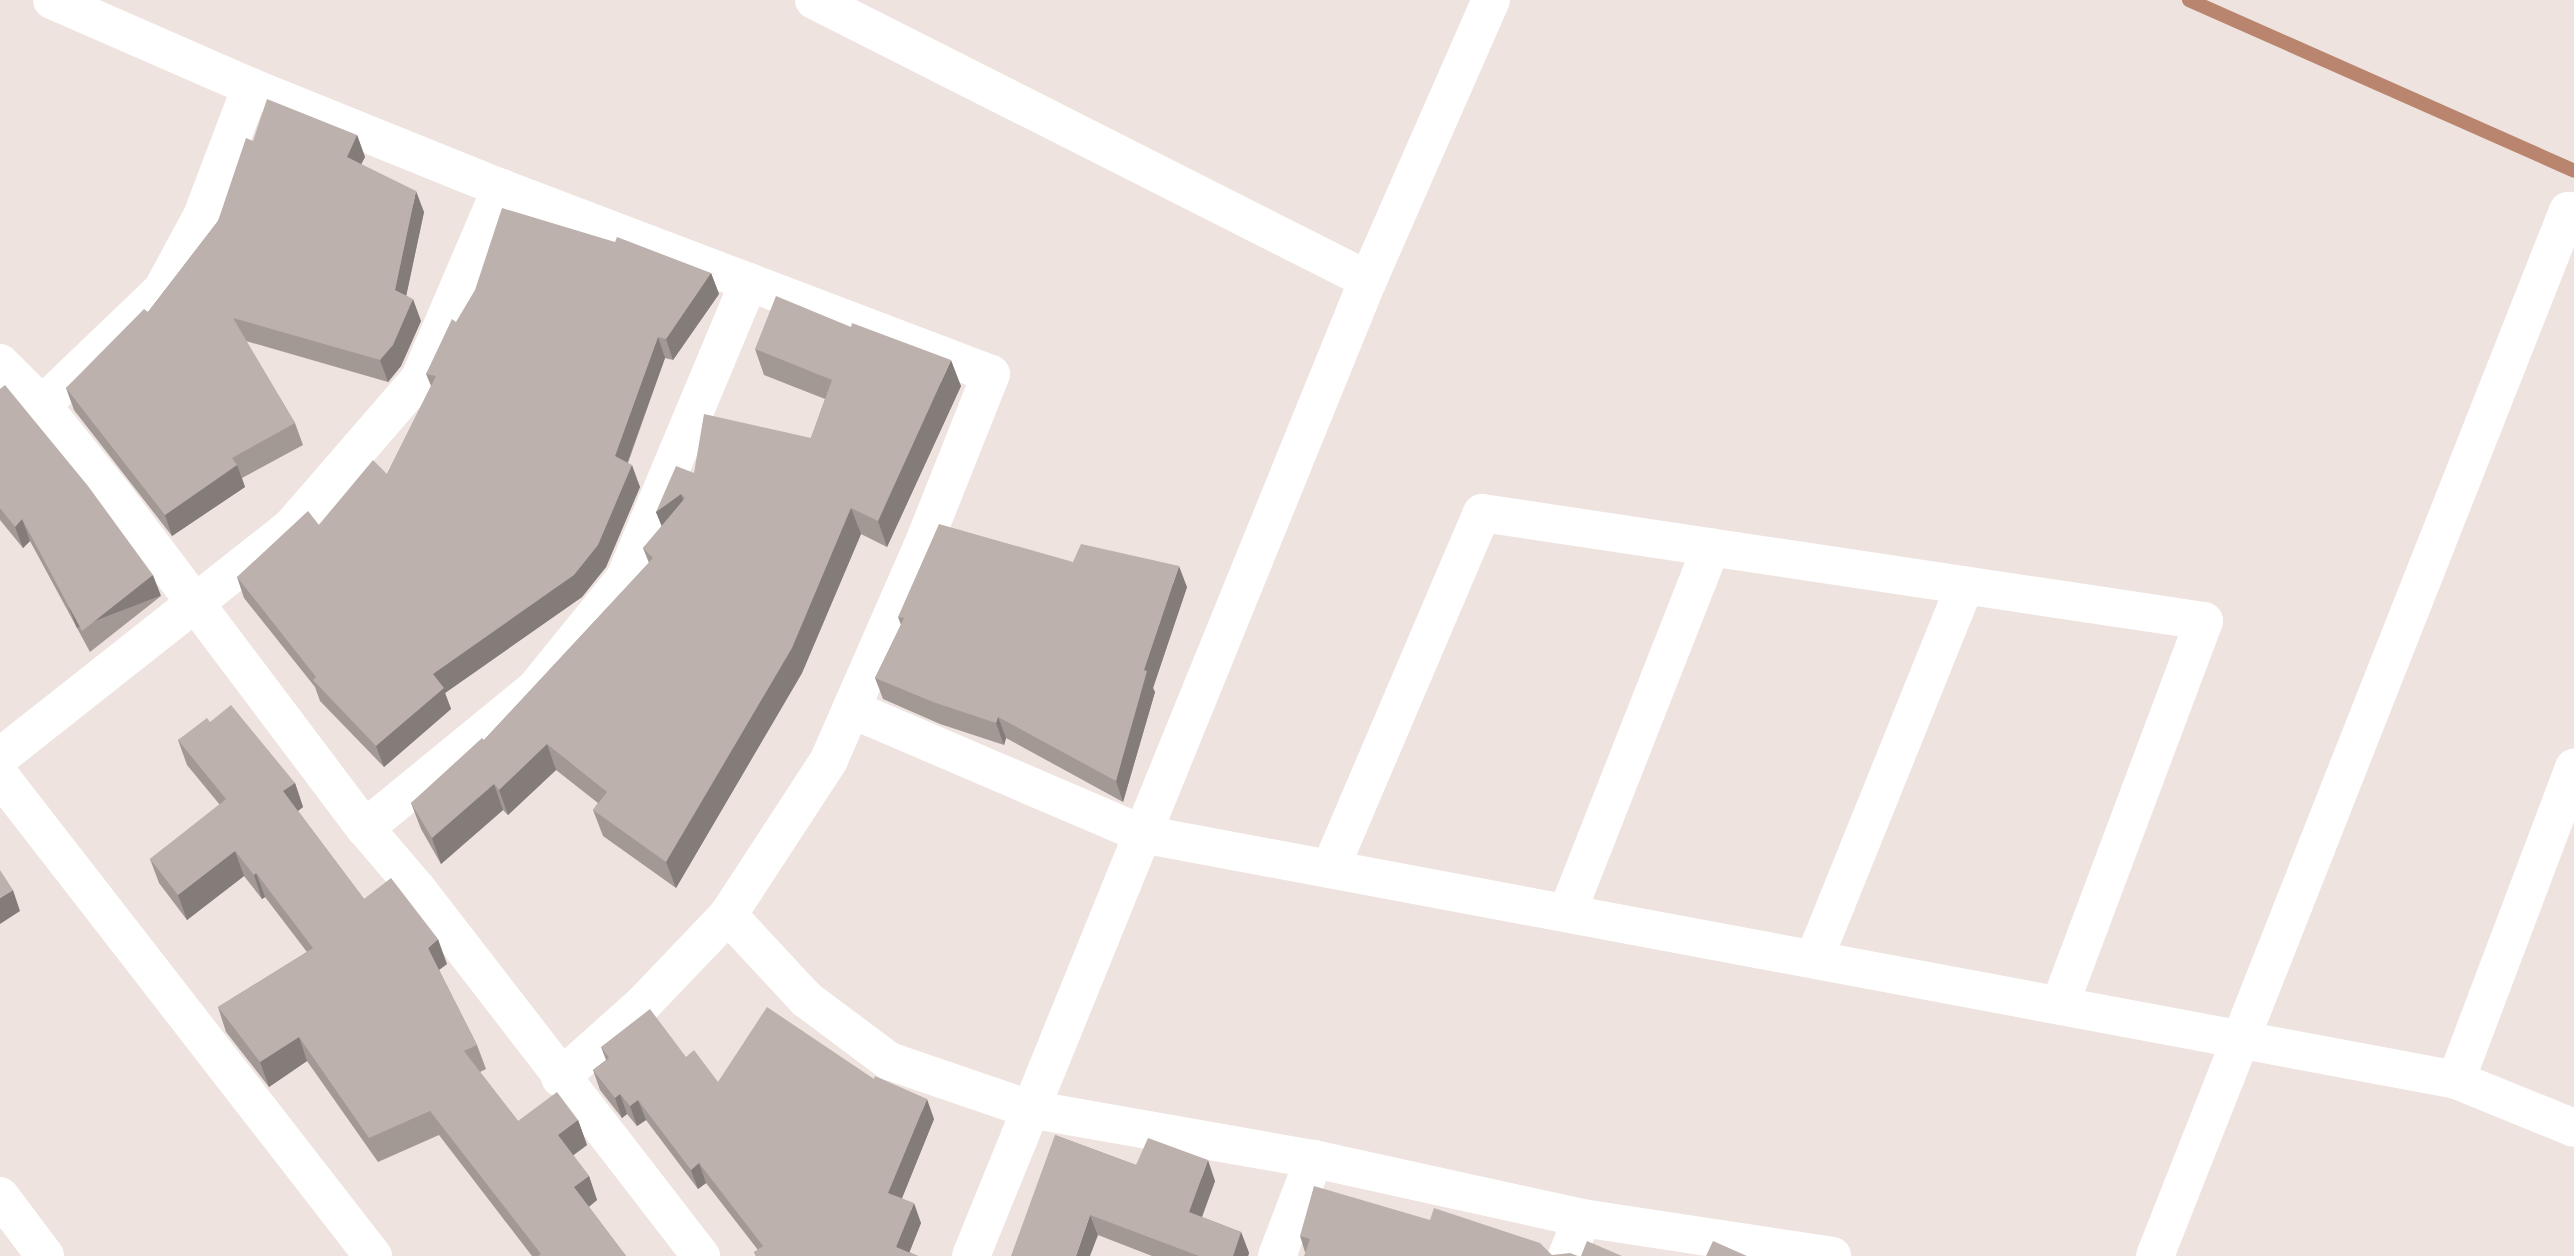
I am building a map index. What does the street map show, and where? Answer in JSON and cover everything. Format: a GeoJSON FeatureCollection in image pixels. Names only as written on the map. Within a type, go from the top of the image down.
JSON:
{"type":"FeatureCollection","features":[{"type":"Feature","properties":{"kind":"street"},"geometry":{"type":"LineString","coordinates":[[52,0],[251,87],[501,188],[991,374],[925,540],[829,760],[728,915],[643,1004],[560,1078]]}},
{"type":"Feature","properties":{"kind":"street"},"geometry":{"type":"LineString","coordinates":[[814,0],[1368,280]]}},
{"type":"Feature","properties":{"kind":"street"},"geometry":{"type":"LineString","coordinates":[[971,1256],[1368,280],[1491,0]]}},
{"type":"Feature","properties":{"kind":"street"},"geometry":{"type":"LineString","coordinates":[[42,405],[162,290],[202,216],[251,87]]}},
{"type":"Feature","properties":{"kind":"street"},"geometry":{"type":"LineString","coordinates":[[0,757],[196,605],[292,526],[420,377],[501,188]]}},
{"type":"Feature","properties":{"kind":"street"},"geometry":{"type":"LineString","coordinates":[[2155,1256],[2568,211]]}},
{"type":"Feature","properties":{"kind":"street"},"geometry":{"type":"LineString","coordinates":[[365,828],[535,689],[625,578],[749,282]]}},
{"type":"Feature","properties":{"kind":"street"},"geometry":{"type":"LineString","coordinates":[[0,363],[42,405],[365,828],[418,890],[560,1078],[701,1256]]}},
{"type":"Feature","properties":{"kind":"street"},"geometry":{"type":"LineString","coordinates":[[1330,869],[1482,513],[2204,621],[2060,1005]]}},
{"type":"Feature","properties":{"kind":"street"},"geometry":{"type":"LineString","coordinates":[[1567,913],[1711,547]]}},
{"type":"Feature","properties":{"kind":"street"},"geometry":{"type":"LineString","coordinates":[[1814,959],[1965,585]]}},
{"type":"Feature","properties":{"kind":"street"},"geometry":{"type":"LineString","coordinates":[[851,709],[1142,834],[2456,1080],[2574,1128]]}},
{"type":"Feature","properties":{"kind":"street"},"geometry":{"type":"LineString","coordinates":[[2456,1080],[2574,768]]}},
{"type":"Feature","properties":{"kind":"street"},"geometry":{"type":"LineString","coordinates":[[0,776],[373,1256]]}},
{"type":"Feature","properties":{"kind":"street"},"geometry":{"type":"LineString","coordinates":[[728,915],[806,999],[889,1061],[1029,1109],[1314,1159],[1582,1218],[1832,1256]]}},
{"type":"Feature","properties":{"kind":"street"},"geometry":{"type":"LineString","coordinates":[[1277,1256],[1314,1159]]}},
{"type":"Feature","properties":{"kind":"street"},"geometry":{"type":"LineString","coordinates":[[0,1196],[45,1256]]}},
{"type":"Feature","properties":{"kind":"street"},"geometry":{"type":"LineString","coordinates":[[1567,1256],[1582,1218]]}},
{"type":"Feature","properties":{"kind":"building"},"geometry":{"type":"Polygon","coordinates":[[[267,99],[357,135],[347,157],[416,191],[395,290],[413,299],[393,345],[380,360],[233,318],[295,423],[232,458],[237,465],[165,515],[66,388],[144,309],[148,312],[218,221],[246,138],[253,141],[267,99]]]}},
{"type":"Feature","properties":{"kind":"building"},"geometry":{"type":"Polygon","coordinates":[[[502,208],[615,242],[617,237],[711,273],[666,339],[658,337],[615,456],[632,465],[598,545],[574,575],[433,674],[444,688],[376,746],[313,680],[316,677],[237,577],[308,511],[319,525],[373,460],[387,474],[436,376],[426,374],[452,319],[456,322],[475,290],[502,208]]]}},
{"type":"Feature","properties":{"kind":"building"},"geometry":{"type":"Polygon","coordinates":[[[776,296],[851,327],[852,323],[951,360],[878,521],[851,508],[792,648],[666,862],[593,810],[607,792],[547,744],[499,790],[494,784],[432,838],[411,803],[482,738],[484,740],[653,558],[643,548],[685,498],[681,494],[656,512],[676,466],[694,473],[704,414],[811,438],[832,380],[755,349],[776,296]]]}},
{"type":"Feature","properties":{"kind":"building"},"geometry":{"type":"Polygon","coordinates":[[[5,385],[88,486],[153,575],[82,631],[22,519],[15,527],[0,508],[0,389],[5,385]]]}},
{"type":"Feature","properties":{"kind":"building"},"geometry":{"type":"Polygon","coordinates":[[[939,524],[1073,562],[1081,544],[1179,566],[1144,670],[1147,671],[1116,781],[998,717],[996,723],[933,702],[875,678],[904,618],[898,617],[939,524]]]}},
{"type":"Feature","properties":{"kind":"building"},"geometry":{"type":"Polygon","coordinates":[[[231,705],[295,783],[283,791],[364,899],[391,878],[438,939],[428,948],[477,1045],[464,1051],[518,1121],[557,1092],[578,1120],[558,1135],[589,1176],[574,1187],[626,1256],[538,1256],[541,1254],[430,1111],[369,1138],[299,1037],[260,1062],[218,1007],[313,948],[256,873],[254,875],[235,851],[178,895],[150,859],[226,799],[178,740],[207,718],[210,722],[231,705]]]}},
{"type":"Feature","properties":{"kind":"building"},"geometry":{"type":"Polygon","coordinates":[[[0,870],[13,890],[0,898],[0,870]]]}},
{"type":"Feature","properties":{"kind":"building"},"geometry":{"type":"Polygon","coordinates":[[[767,1007],[874,1079],[875,1076],[927,1099],[888,1193],[914,1203],[896,1247],[918,1256],[757,1256],[754,1252],[763,1246],[699,1163],[691,1170],[638,1100],[630,1106],[620,1094],[615,1098],[593,1070],[609,1058],[601,1047],[650,1009],[686,1057],[694,1050],[718,1082],[767,1007]]]}},
{"type":"Feature","properties":{"kind":"building"},"geometry":{"type":"Polygon","coordinates":[[[1055,1135],[1136,1165],[1148,1138],[1208,1160],[1189,1212],[1241,1232],[1233,1256],[1199,1256],[1090,1215],[1076,1256],[1011,1256],[1055,1135]]]}},
{"type":"Feature","properties":{"kind":"building"},"geometry":{"type":"Polygon","coordinates":[[[1314,1186],[1430,1220],[1434,1208],[1540,1243],[1552,1255],[1570,1253],[1578,1256],[1304,1256],[1310,1239],[1300,1236],[1314,1186]]]}},
{"type":"Feature","properties":{"kind":"building"},"geometry":{"type":"Polygon","coordinates":[[[1587,1241],[1622,1256],[1581,1256],[1587,1241]]]}},
{"type":"Feature","properties":{"kind":"building"},"geometry":{"type":"Polygon","coordinates":[[[1713,1241],[1747,1256],[1706,1256],[1713,1241]]]}},
{"type":"Feature","properties":{"kind":"waterway"},"geometry":{"type":"LineString","coordinates":[[2189,0],[2574,171]]}}]}
